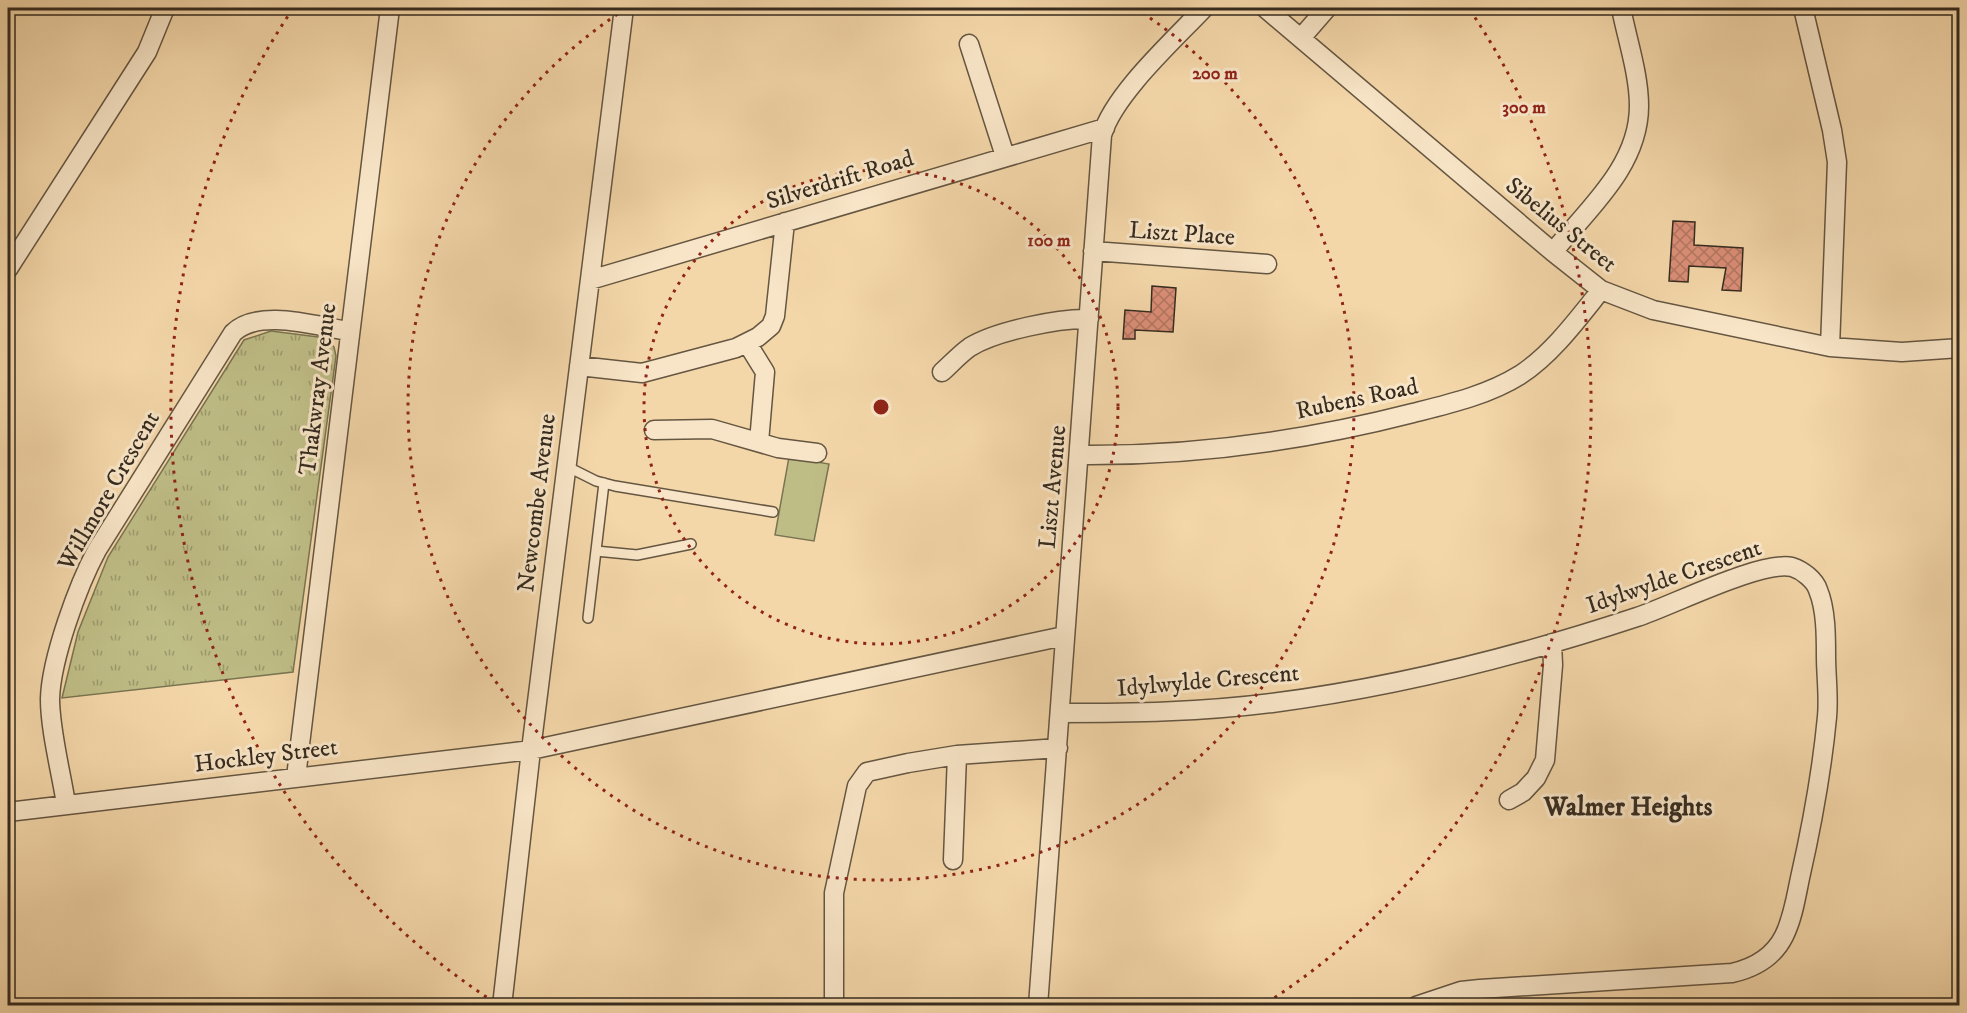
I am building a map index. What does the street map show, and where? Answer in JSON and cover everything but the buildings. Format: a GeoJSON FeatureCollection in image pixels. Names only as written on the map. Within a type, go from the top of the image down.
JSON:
{"type":"FeatureCollection","features":[{"type":"Feature","properties":{"kind":"street"},"geometry":{"type":"LineString","coordinates":[[8,269],[147,51],[165,8]]}},
{"type":"Feature","properties":{"kind":"street","name":"Thakwray Avenue"},"geometry":{"type":"LineString","coordinates":[[296,777],[348,331],[390,8]]}},
{"type":"Feature","properties":{"kind":"street","name":"Newcombe Avenue"},"geometry":{"type":"LineString","coordinates":[[502,1005],[531,750],[624,8]]}},
{"type":"Feature","properties":{"kind":"street","name":"Liszt Avenue"},"geometry":{"type":"LineString","coordinates":[[1038,1005],[1061,713],[1064,636],[1080,455],[1093,251],[1105,128],[1123,98],[1204,8]]}},
{"type":"Feature","properties":{"kind":"street","name":"Sibelius Street"},"geometry":{"type":"LineString","coordinates":[[1265,8],[1601,290],[1653,310],[1830,347],[1902,352],[1959,348]]}},
{"type":"Feature","properties":{"kind":"street"},"geometry":{"type":"LineString","coordinates":[[1301,38],[1327,8]]}},
{"type":"Feature","properties":{"kind":"street"},"geometry":{"type":"LineString","coordinates":[[1553,252],[1619,171],[1635,139],[1638,92],[1621,8]]}},
{"type":"Feature","properties":{"kind":"street"},"geometry":{"type":"LineString","coordinates":[[1803,8],[1832,130],[1837,162],[1830,347]]}},
{"type":"Feature","properties":{"kind":"street"},"geometry":{"type":"LineString","coordinates":[[969,44],[1005,156]]}},
{"type":"Feature","properties":{"kind":"street","name":"Silverdrift Road"},"geometry":{"type":"LineString","coordinates":[[590,280],[1105,128]]}},
{"type":"Feature","properties":{"kind":"street"},"geometry":{"type":"LineString","coordinates":[[579,366],[642,374],[747,342],[771,326],[775,316],[785,222]]}},
{"type":"Feature","properties":{"kind":"street","name":"Liszt Place"},"geometry":{"type":"LineString","coordinates":[[1093,251],[1267,264]]}},
{"type":"Feature","properties":{"kind":"street","name":"Rubens Road"},"geometry":{"type":"LineString","coordinates":[[1080,455],[1171,454],[1212,450],[1366,424],[1458,400],[1509,381],[1532,366],[1555,345],[1601,290]]}},
{"type":"Feature","properties":{"kind":"street","name":"Willmore Crescent"},"geometry":{"type":"LineString","coordinates":[[66,804],[50,701],[51,682],[59,647],[87,569],[97,549],[233,333],[242,324],[271,319],[348,331]]}},
{"type":"Feature","properties":{"kind":"street"},"geometry":{"type":"LineString","coordinates":[[942,372],[964,352],[980,342],[1056,320],[1089,319]]}},
{"type":"Feature","properties":{"kind":"street"},"geometry":{"type":"LineString","coordinates":[[747,342],[765,372],[759,442]]}},
{"type":"Feature","properties":{"kind":"street"},"geometry":{"type":"LineString","coordinates":[[654,430],[712,429],[759,442],[817,453]]}},
{"type":"Feature","properties":{"kind":"street","name":"Idylwylde Crescent"},"geometry":{"type":"LineString","coordinates":[[1061,713],[1130,713],[1271,703],[1447,671],[1639,617],[1749,575],[1780,567],[1793,568],[1807,576],[1818,589],[1826,634],[1827,715],[1809,840],[1787,927],[1779,944],[1765,959],[1744,970],[1732,973],[1480,989],[1461,991],[1416,1005]]}},
{"type":"Feature","properties":{"kind":"street","name":"Hockley Street"},"geometry":{"type":"LineString","coordinates":[[8,812],[531,750],[1064,636]]}},
{"type":"Feature","properties":{"kind":"street"},"geometry":{"type":"LineString","coordinates":[[1509,800],[1523,792],[1536,778],[1545,760],[1553,665],[1552,643]]}},
{"type":"Feature","properties":{"kind":"street"},"geometry":{"type":"LineString","coordinates":[[834,1005],[834,893],[859,780],[874,769],[957,754],[1058,748]]}},
{"type":"Feature","properties":{"kind":"street"},"geometry":{"type":"LineString","coordinates":[[953,860],[957,754]]}},
{"type":"Feature","properties":{"kind":"lane"},"geometry":{"type":"LineString","coordinates":[[566,466],[604,483],[773,512]]}},
{"type":"Feature","properties":{"kind":"lane"},"geometry":{"type":"LineString","coordinates":[[588,618],[604,483]]}},
{"type":"Feature","properties":{"kind":"lane"},"geometry":{"type":"LineString","coordinates":[[596,551],[637,555],[691,544]]}},
{"type":"Feature","properties":{"kind":"green space"},"geometry":{"type":"Polygon","coordinates":[[[271,331],[326,338],[334,347],[336,356],[293,672],[62,698],[78,632],[108,557],[244,340],[271,331]]]}},
{"type":"Feature","properties":{"kind":"green space"},"geometry":{"type":"Polygon","coordinates":[[[789,457],[829,464],[814,541],[775,535],[789,457]]]}},
{"type":"Feature","properties":{"kind":"district","name":"Walmer Heights"},"geometry":{"type":"Point","coordinates":[1628,807]}}]}
